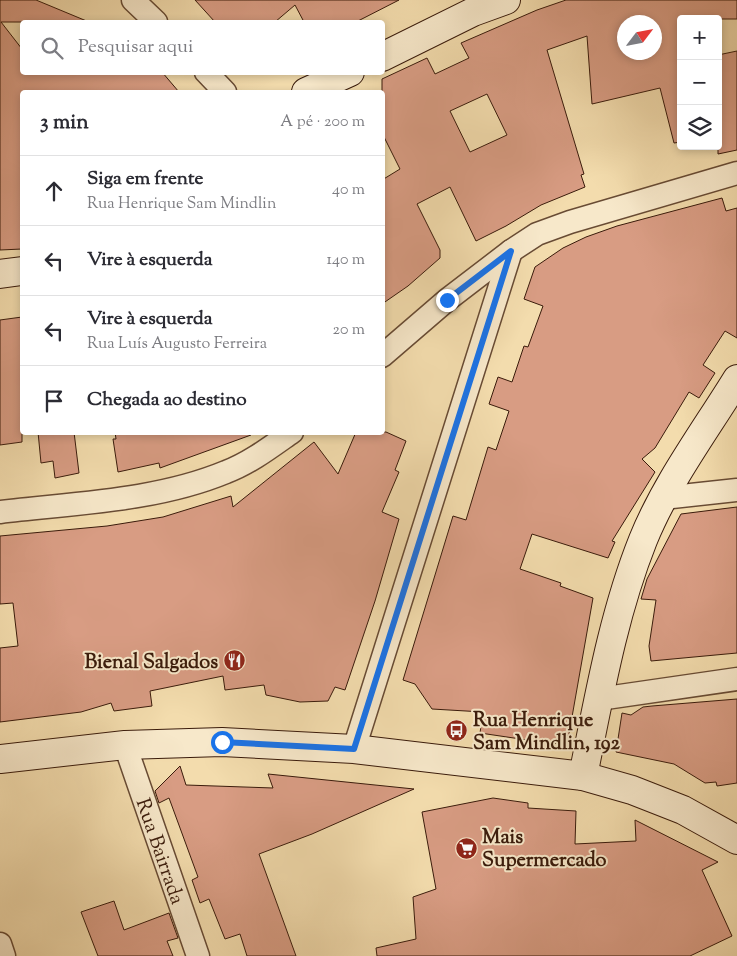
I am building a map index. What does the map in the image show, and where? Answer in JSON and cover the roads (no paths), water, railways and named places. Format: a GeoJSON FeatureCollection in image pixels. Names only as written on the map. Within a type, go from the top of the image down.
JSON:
{"type":"FeatureCollection","features":[{"type":"Feature","properties":{"kind":"main road"},"geometry":{"type":"LineString","coordinates":[[385,56],[473,12],[506,0]]}},
{"type":"Feature","properties":{"kind":"main road"},"geometry":{"type":"LineString","coordinates":[[310,90],[343,75]]}},
{"type":"Feature","properties":{"kind":"main road"},"geometry":{"type":"LineString","coordinates":[[0,274],[20,270]]}},
{"type":"Feature","properties":{"kind":"main road"},"geometry":{"type":"LineString","coordinates":[[583,776],[599,700],[629,581],[644,539],[663,498],[737,379]]}},
{"type":"Feature","properties":{"kind":"main road"},"geometry":{"type":"LineString","coordinates":[[0,760],[125,745],[222,742],[354,749],[583,776],[632,790],[683,810],[737,840]]}},
{"type":"Feature","properties":{"kind":"street"},"geometry":{"type":"LineString","coordinates":[[134,0],[154,20]]}},
{"type":"Feature","properties":{"kind":"street"},"geometry":{"type":"LineString","coordinates":[[209,75],[223,90]]}},
{"type":"Feature","properties":{"kind":"street"},"geometry":{"type":"LineString","coordinates":[[385,353],[447,300],[511,251],[537,234],[570,222],[737,173]]}},
{"type":"Feature","properties":{"kind":"street"},"geometry":{"type":"LineString","coordinates":[[354,749],[511,251]]}},
{"type":"Feature","properties":{"kind":"street"},"geometry":{"type":"LineString","coordinates":[[0,512],[145,494],[195,482],[227,472],[287,435]]}},
{"type":"Feature","properties":{"kind":"street"},"geometry":{"type":"LineString","coordinates":[[663,498],[737,490]]}},
{"type":"Feature","properties":{"kind":"street"},"geometry":{"type":"LineString","coordinates":[[599,700],[737,679]]}},
{"type":"Feature","properties":{"kind":"street","name":"Rua Bairrada"},"geometry":{"type":"LineString","coordinates":[[125,745],[198,956]]}},
{"type":"Feature","properties":{"kind":"street"},"geometry":{"type":"LineString","coordinates":[[0,944],[4,956]]}},
{"type":"Feature","properties":{"kind":"place","name":"Bienal Salgados"},"geometry":{"type":"Point","coordinates":[234,661]}},
{"type":"Feature","properties":{"kind":"place","name":"Rua Henrique Sam Mindlin, 192"},"geometry":{"type":"Point","coordinates":[457,731]}},
{"type":"Feature","properties":{"kind":"place","name":"Mais Supermercado"},"geometry":{"type":"Point","coordinates":[466,848]}}]}
